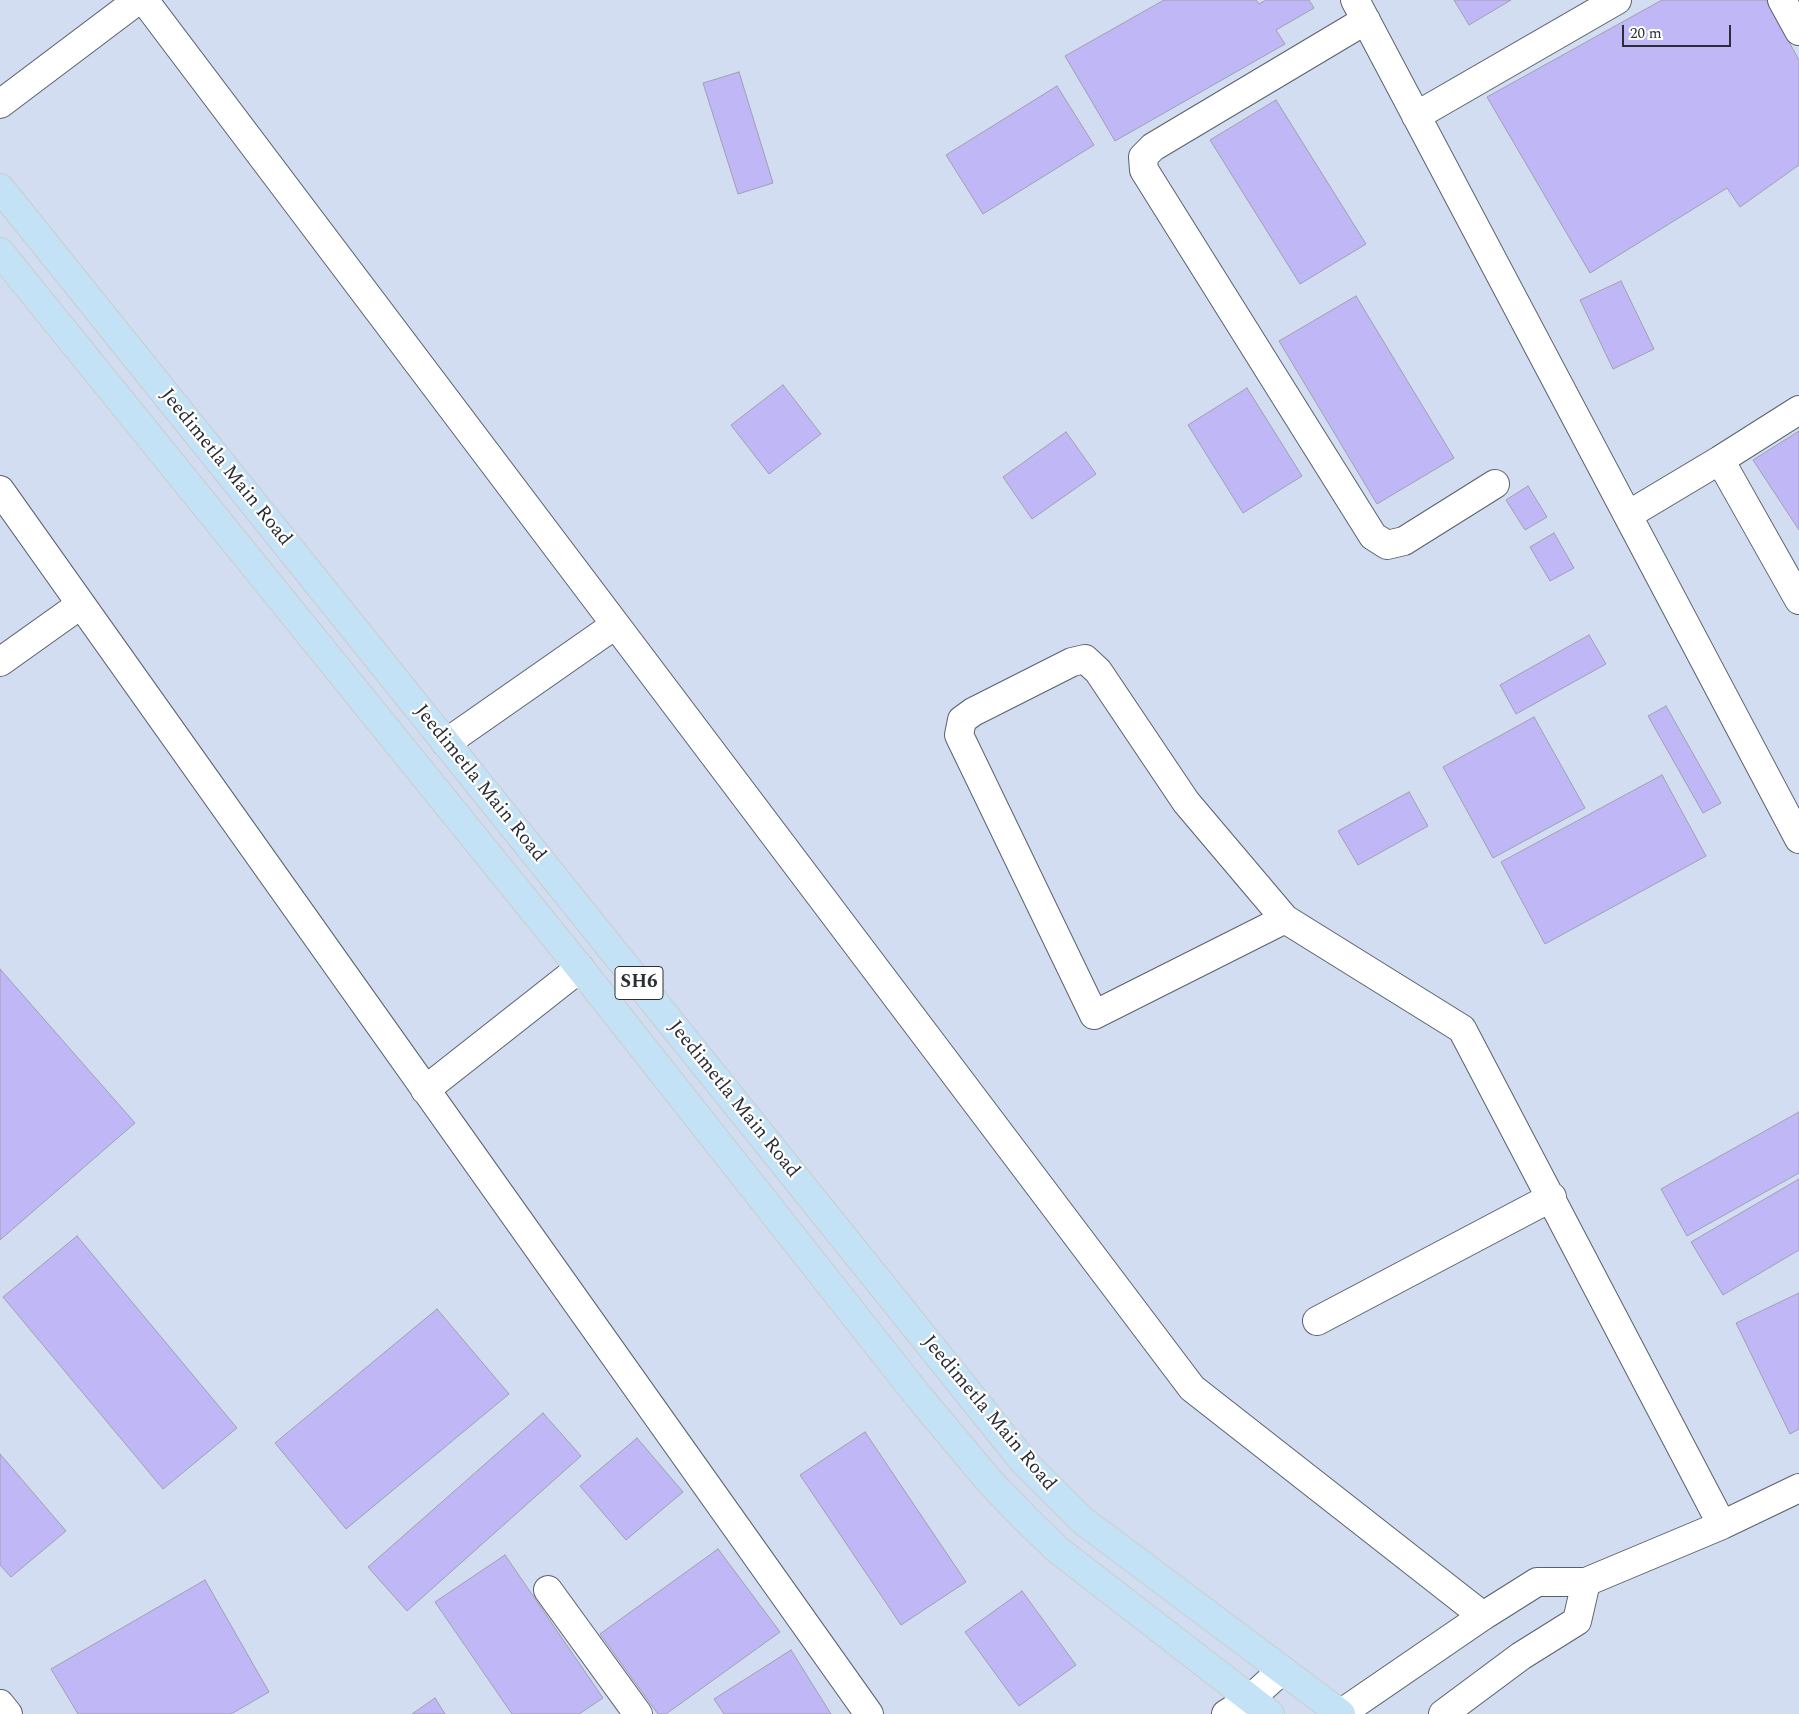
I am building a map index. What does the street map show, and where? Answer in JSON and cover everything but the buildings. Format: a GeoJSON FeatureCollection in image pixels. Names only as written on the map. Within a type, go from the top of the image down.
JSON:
{"type":"FeatureCollection","features":[{"type":"Feature","properties":{"kind":"main road","name":"Jeedimetla Main Road"},"geometry":{"type":"LineString","coordinates":[[0,188],[1024,1462],[1082,1520],[1340,1714]]}},
{"type":"Feature","properties":{"kind":"main road","name":"Jeedimetla Main Road"},"geometry":{"type":"LineString","coordinates":[[0,252],[580,968],[919,1396],[991,1483],[1058,1550],[1260,1706]]}},
{"type":"Feature","properties":{"kind":"street"},"geometry":{"type":"LineString","coordinates":[[0,104],[138,0]]}},
{"type":"Feature","properties":{"kind":"street"},"geometry":{"type":"LineString","coordinates":[[144,0],[1192,1388],[1483,1616]]}},
{"type":"Feature","properties":{"kind":"street"},"geometry":{"type":"LineString","coordinates":[[1416,116],[1617,0]]}},
{"type":"Feature","properties":{"kind":"street"},"geometry":{"type":"LineString","coordinates":[[1782,0],[1799,31]]}},
{"type":"Feature","properties":{"kind":"street"},"geometry":{"type":"LineString","coordinates":[[1495,484],[1404,541],[1387,545],[1373,536],[1144,170],[1143,157],[1152,147],[1360,10],[1799,839]]}},
{"type":"Feature","properties":{"kind":"street"},"geometry":{"type":"LineString","coordinates":[[1628,515],[1799,410]]}},
{"type":"Feature","properties":{"kind":"street"},"geometry":{"type":"LineString","coordinates":[[1720,460],[1799,600]]}},
{"type":"Feature","properties":{"kind":"street"},"geometry":{"type":"LineString","coordinates":[[0,490],[869,1714]]}},
{"type":"Feature","properties":{"kind":"street"},"geometry":{"type":"LineString","coordinates":[[0,662],[80,605]]}},
{"type":"Feature","properties":{"kind":"street"},"geometry":{"type":"LineString","coordinates":[[446,743],[615,625]]}},
{"type":"Feature","properties":{"kind":"street"},"geometry":{"type":"LineString","coordinates":[[1285,919],[1094,1015],[960,735],[962,720],[973,712],[1072,662],[1085,659],[1098,671],[1186,802],[1285,919],[1462,1029],[1552,1197],[1722,1525]]}},
{"type":"Feature","properties":{"kind":"street"},"geometry":{"type":"LineString","coordinates":[[425,1090],[580,968]]}},
{"type":"Feature","properties":{"kind":"street"},"geometry":{"type":"LineString","coordinates":[[1317,1321],[1552,1197]]}},
{"type":"Feature","properties":{"kind":"street"},"geometry":{"type":"LineString","coordinates":[[1340,1714],[1483,1616],[1537,1582],[1586,1582],[1722,1525],[1799,1488]]}},
{"type":"Feature","properties":{"kind":"street"},"geometry":{"type":"LineString","coordinates":[[1443,1714],[1521,1656],[1576,1621],[1586,1582]]}},
{"type":"Feature","properties":{"kind":"street"},"geometry":{"type":"LineString","coordinates":[[548,1590],[638,1714]]}},
{"type":"Feature","properties":{"kind":"street"},"geometry":{"type":"LineString","coordinates":[[1226,1714],[1260,1706],[1282,1670]]}},
{"type":"Feature","properties":{"kind":"street"},"geometry":{"type":"LineString","coordinates":[[0,1704],[8,1714]]}},
{"type":"Feature","properties":{"kind":"shaded area"},"geometry":{"type":"Polygon","coordinates":[[[0,0],[1799,0],[1799,1714],[0,1714],[0,0]]]}}]}
